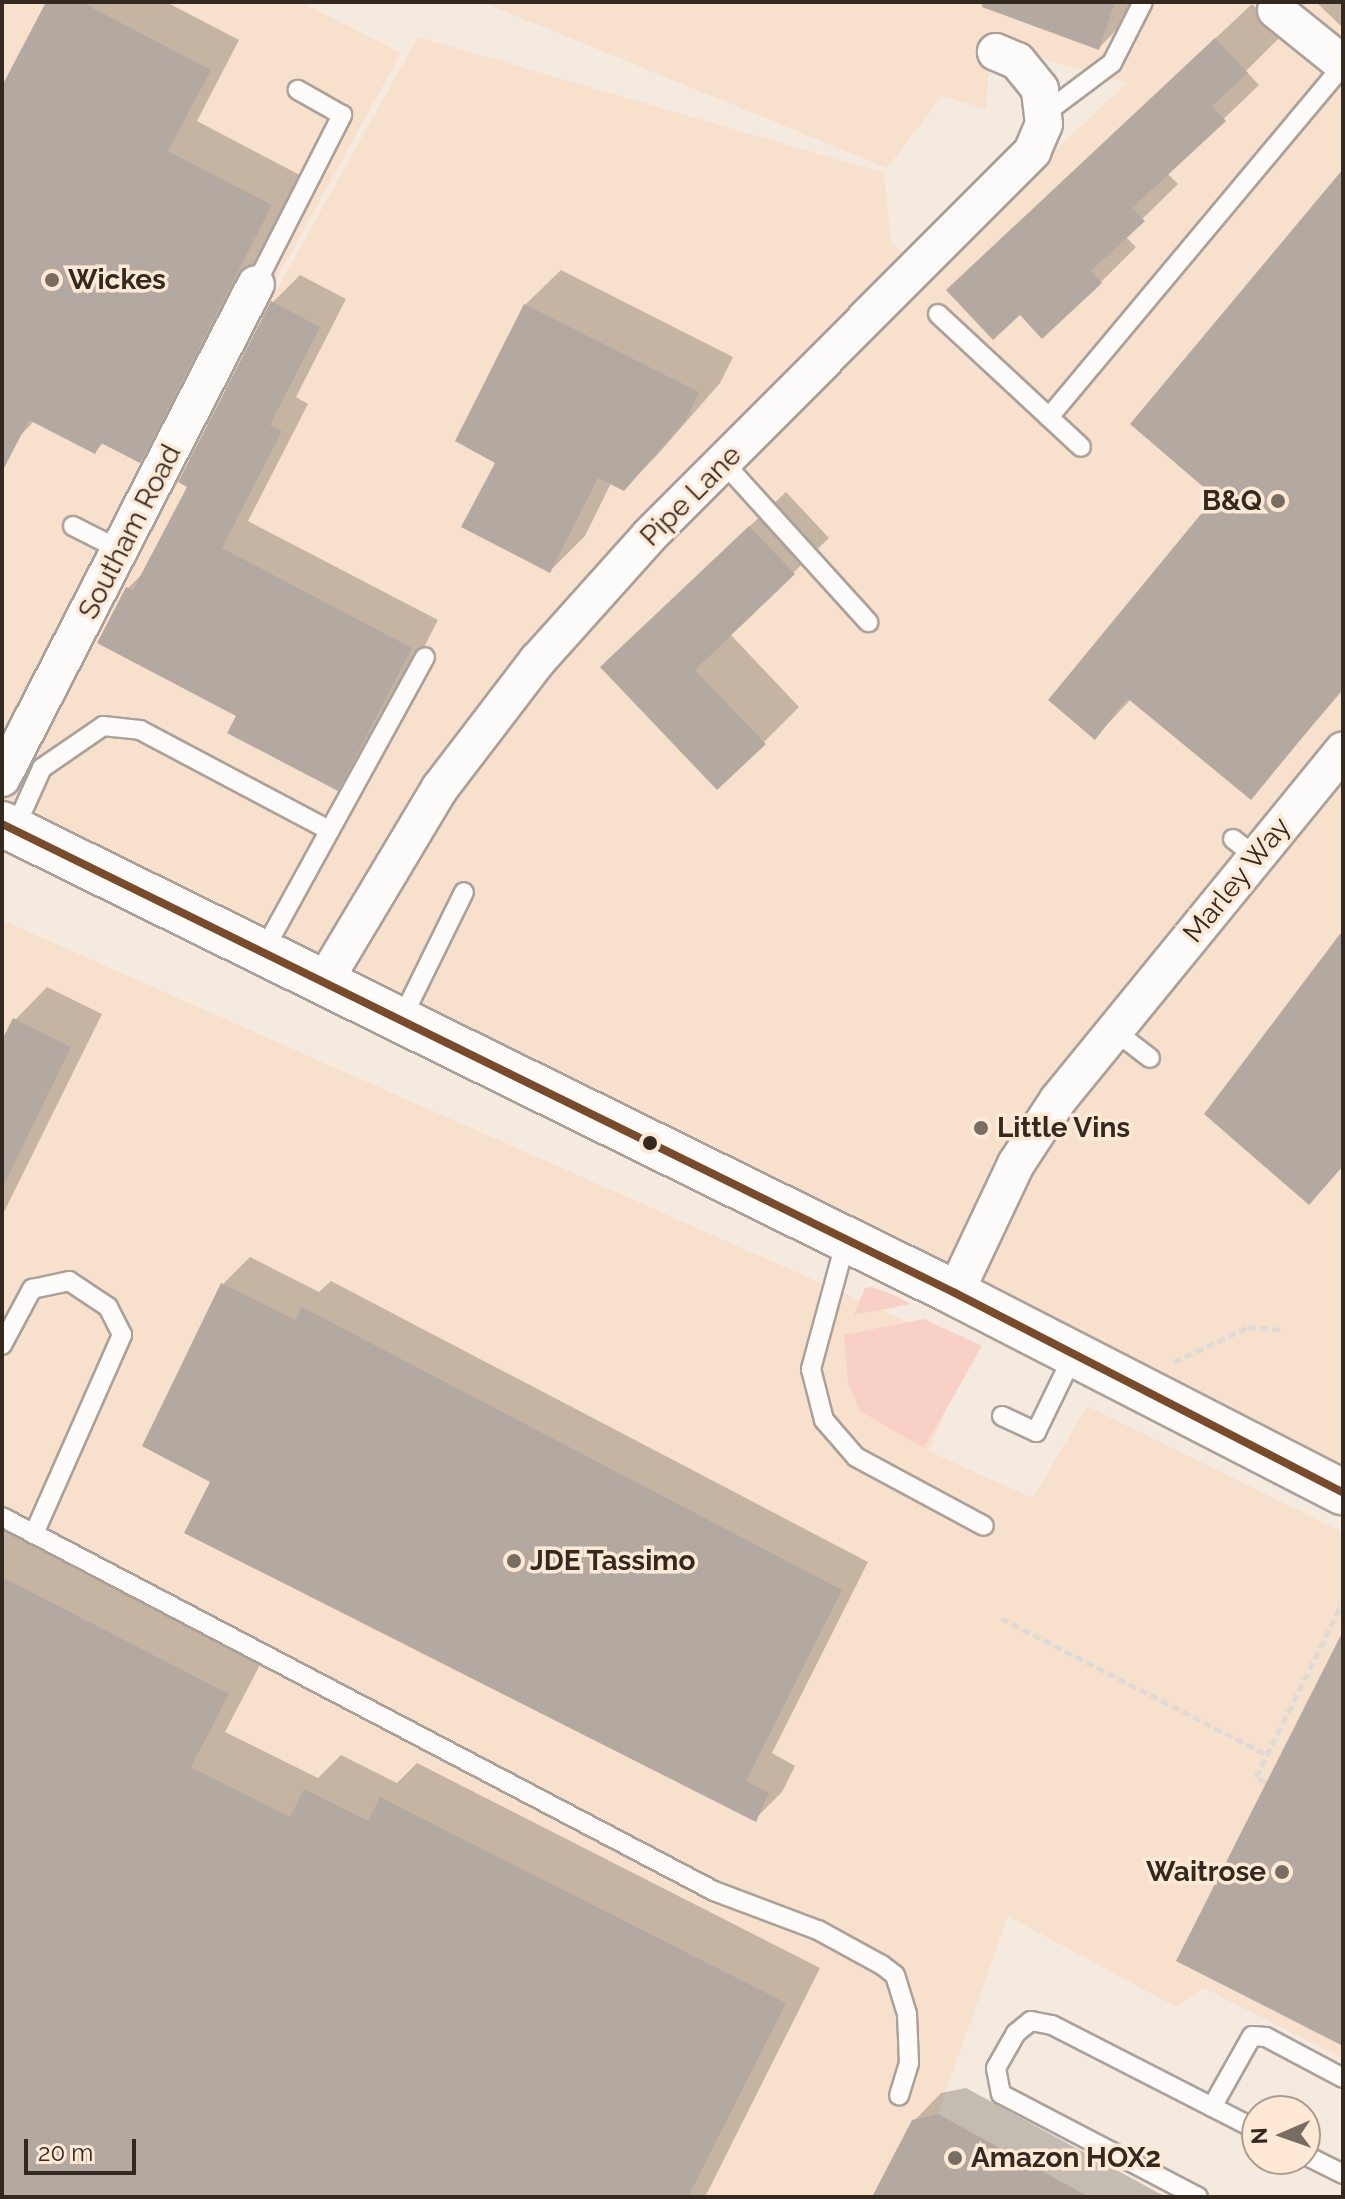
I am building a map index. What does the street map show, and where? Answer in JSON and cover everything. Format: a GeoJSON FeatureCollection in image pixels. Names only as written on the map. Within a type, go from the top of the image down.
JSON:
{"type":"FeatureCollection","features":[{"type":"Feature","properties":{"kind":"main road"},"geometry":{"type":"LineString","coordinates":[[8,827],[325,980],[955,1293],[1343,1492]]}},
{"type":"Feature","properties":{"kind":"street"},"geometry":{"type":"LineString","coordinates":[[1276,10],[1343,65]]}},
{"type":"Feature","properties":{"kind":"street"},"geometry":{"type":"LineString","coordinates":[[996,52],[1031,74],[1044,114]]}},
{"type":"Feature","properties":{"kind":"street","name":"Pipe Lane"},"geometry":{"type":"LineString","coordinates":[[325,980],[423,813],[486,724],[593,596],[1023,164],[1039,138],[1044,114]]}},
{"type":"Feature","properties":{"kind":"street","name":"Southam Road"},"geometry":{"type":"LineString","coordinates":[[2,778],[122,551],[256,284]]}},
{"type":"Feature","properties":{"kind":"street","name":"Marley Way"},"geometry":{"type":"LineString","coordinates":[[955,1293],[1032,1138],[1115,1031],[1244,848],[1341,756]]}},
{"type":"Feature","properties":{"kind":"lane"},"geometry":{"type":"LineString","coordinates":[[1044,114],[1112,63],[1143,2]]}},
{"type":"Feature","properties":{"kind":"lane"},"geometry":{"type":"LineString","coordinates":[[1049,417],[1343,65]]}},
{"type":"Feature","properties":{"kind":"lane"},"geometry":{"type":"LineString","coordinates":[[256,284],[342,115],[298,90]]}},
{"type":"Feature","properties":{"kind":"lane"},"geometry":{"type":"LineString","coordinates":[[938,314],[1081,447]]}},
{"type":"Feature","properties":{"kind":"lane"},"geometry":{"type":"LineString","coordinates":[[724,463],[868,622]]}},
{"type":"Feature","properties":{"kind":"lane"},"geometry":{"type":"LineString","coordinates":[[73,526],[122,551]]}},
{"type":"Feature","properties":{"kind":"lane"},"geometry":{"type":"LineString","coordinates":[[264,950],[327,829],[425,657]]}},
{"type":"Feature","properties":{"kind":"lane"},"geometry":{"type":"LineString","coordinates":[[8,827],[42,768],[103,726],[140,730],[327,829]]}},
{"type":"Feature","properties":{"kind":"lane"},"geometry":{"type":"LineString","coordinates":[[402,1018],[464,892]]}},
{"type":"Feature","properties":{"kind":"lane"},"geometry":{"type":"LineString","coordinates":[[1115,1031],[1150,1058]]}},
{"type":"Feature","properties":{"kind":"lane"},"geometry":{"type":"LineString","coordinates":[[846,1240],[811,1369],[824,1420],[856,1457],[984,1526]]}},
{"type":"Feature","properties":{"kind":"lane"},"geometry":{"type":"LineString","coordinates":[[2,1345],[32,1289],[69,1281],[108,1307],[122,1335],[34,1534]]}},
{"type":"Feature","properties":{"kind":"lane"},"geometry":{"type":"LineString","coordinates":[[1002,1416],[1036,1432],[1074,1354]]}},
{"type":"Feature","properties":{"kind":"lane"},"geometry":{"type":"LineString","coordinates":[[2,1517],[714,1891],[818,1930],[882,1965],[895,1975],[907,2014],[909,2063],[899,2095]]}},
{"type":"Feature","properties":{"kind":"lane"},"geometry":{"type":"LineString","coordinates":[[1198,2197],[1010,2101],[994,2077],[1016,2033],[1040,2020],[1241,2122]]}},
{"type":"Feature","properties":{"kind":"lane"},"geometry":{"type":"LineString","coordinates":[[1212,2107],[1252,2036],[1266,2037],[1343,2078]]}},
{"type":"Feature","properties":{"kind":"lane"},"geometry":{"type":"LineString","coordinates":[[1321,2163],[1343,2174]]}},
{"type":"Feature","properties":{"kind":"path"},"geometry":{"type":"LineString","coordinates":[[1135,1386],[1248,1327],[1285,1330]]}},
{"type":"Feature","properties":{"kind":"path"},"geometry":{"type":"LineString","coordinates":[[1266,1782],[1256,1777],[1343,1602]]}},
{"type":"Feature","properties":{"kind":"path"},"geometry":{"type":"LineString","coordinates":[[1001,1618],[1268,1755]]}},
{"type":"Feature","properties":{"kind":"shaded area"},"geometry":{"type":"Polygon","coordinates":[[[2,2],[301,2],[401,53],[16,753],[2,747],[2,2]]]}},
{"type":"Feature","properties":{"kind":"shaded area"},"geometry":{"type":"Polygon","coordinates":[[[482,2],[1343,2],[1343,1491],[2,824],[2,780],[418,37],[884,173],[891,243],[927,270],[1127,83],[999,46],[989,69],[986,109],[942,96],[887,168],[482,2]]]}},
{"type":"Feature","properties":{"kind":"shaded area"},"geometry":{"type":"Polygon","coordinates":[[[2,920],[972,1350],[928,1451],[1033,1498],[1087,1406],[1343,1532],[1343,2059],[1204,1988],[1176,2007],[1008,1916],[938,2114],[893,2197],[2,2197],[2,920]]]}},
{"type":"Feature","properties":{"kind":"shaded area"},"geometry":{"type":"Polygon","coordinates":[[[872,1287],[911,1304],[854,1315],[865,1288],[872,1287]]]}},
{"type":"Feature","properties":{"kind":"shaded area"},"geometry":{"type":"Polygon","coordinates":[[[924,1319],[982,1346],[924,1448],[860,1411],[848,1382],[844,1335],[924,1319]]]}},
{"type":"Feature","properties":{"kind":"building"},"geometry":{"type":"Polygon","coordinates":[[[46,2],[81,2],[211,70],[168,151],[272,205],[140,463],[101,443],[95,454],[29,420],[2,472],[2,86],[46,2]]]}},
{"type":"Feature","properties":{"kind":"building"},"geometry":{"type":"Polygon","coordinates":[[[983,2],[1115,2],[1099,50],[982,7],[983,2]]]}},
{"type":"Feature","properties":{"kind":"building"},"geometry":{"type":"Polygon","coordinates":[[[1215,38],[1248,73],[1212,106],[1226,121],[1132,208],[1145,221],[1091,271],[1102,283],[1042,339],[1020,315],[993,340],[946,290],[1215,38]]]}},
{"type":"Feature","properties":{"kind":"building","name":"B&Q"},"geometry":{"type":"Polygon","coordinates":[[[1343,169],[1343,688],[1251,800],[1127,698],[1095,740],[1048,700],[1215,497],[1130,424],[1343,169]]]}},
{"type":"Feature","properties":{"kind":"building"},"geometry":{"type":"Polygon","coordinates":[[[271,301],[320,327],[270,425],[282,431],[222,548],[412,648],[338,791],[227,733],[236,716],[97,643],[126,587],[133,590],[187,487],[178,482],[271,301]]]}},
{"type":"Feature","properties":{"kind":"building"},"geometry":{"type":"Polygon","coordinates":[[[524,304],[699,392],[686,420],[624,491],[598,478],[550,573],[461,527],[495,463],[455,441],[524,304]]]}},
{"type":"Feature","properties":{"kind":"building"},"geometry":{"type":"Polygon","coordinates":[[[749,526],[795,574],[695,670],[766,744],[717,790],[600,667],[749,526]]]}},
{"type":"Feature","properties":{"kind":"building"},"geometry":{"type":"Polygon","coordinates":[[[1343,930],[1343,1166],[1309,1205],[1204,1114],[1343,930]]]}},
{"type":"Feature","properties":{"kind":"building"},"geometry":{"type":"Polygon","coordinates":[[[13,1018],[71,1047],[2,1189],[2,1040],[13,1018]]]}},
{"type":"Feature","properties":{"kind":"building","name":"JDE Tassimo"},"geometry":{"type":"Polygon","coordinates":[[[221,1283],[295,1320],[302,1307],[842,1590],[746,1781],[769,1793],[756,1822],[184,1533],[210,1482],[142,1446],[221,1283]]]}},
{"type":"Feature","properties":{"kind":"building"},"geometry":{"type":"Polygon","coordinates":[[[2,1577],[229,1694],[191,1767],[290,1817],[304,1789],[368,1821],[380,1797],[786,2003],[688,2197],[2,2197],[2,1577]]]}},
{"type":"Feature","properties":{"kind":"building","name":"Waitrose"},"geometry":{"type":"Polygon","coordinates":[[[1343,1631],[1343,2046],[1176,1961],[1343,1631]]]}},
{"type":"Feature","properties":{"kind":"building","name":"Amazon HOX2"},"geometry":{"type":"Polygon","coordinates":[[[938,2114],[1089,2197],[872,2197],[912,2120],[938,2114]]]}},
{"type":"Feature","properties":{"kind":"transit line"},"geometry":{"type":"LineString","coordinates":[[2,824],[955,1293],[1343,1492]]}},
{"type":"Feature","properties":{"kind":"place","name":"Wickes"},"geometry":{"type":"Point","coordinates":[52,280]}},
{"type":"Feature","properties":{"kind":"place","name":"B&Q"},"geometry":{"type":"Point","coordinates":[1278,501]}},
{"type":"Feature","properties":{"kind":"place","name":"Little Vins"},"geometry":{"type":"Point","coordinates":[981,1128]}},
{"type":"Feature","properties":{"kind":"place","name":"JDE Tassimo"},"geometry":{"type":"Point","coordinates":[514,1561]}},
{"type":"Feature","properties":{"kind":"place","name":"Waitrose"},"geometry":{"type":"Point","coordinates":[1282,1872]}},
{"type":"Feature","properties":{"kind":"place","name":"Amazon HOX2"},"geometry":{"type":"Point","coordinates":[955,2158]}}]}
